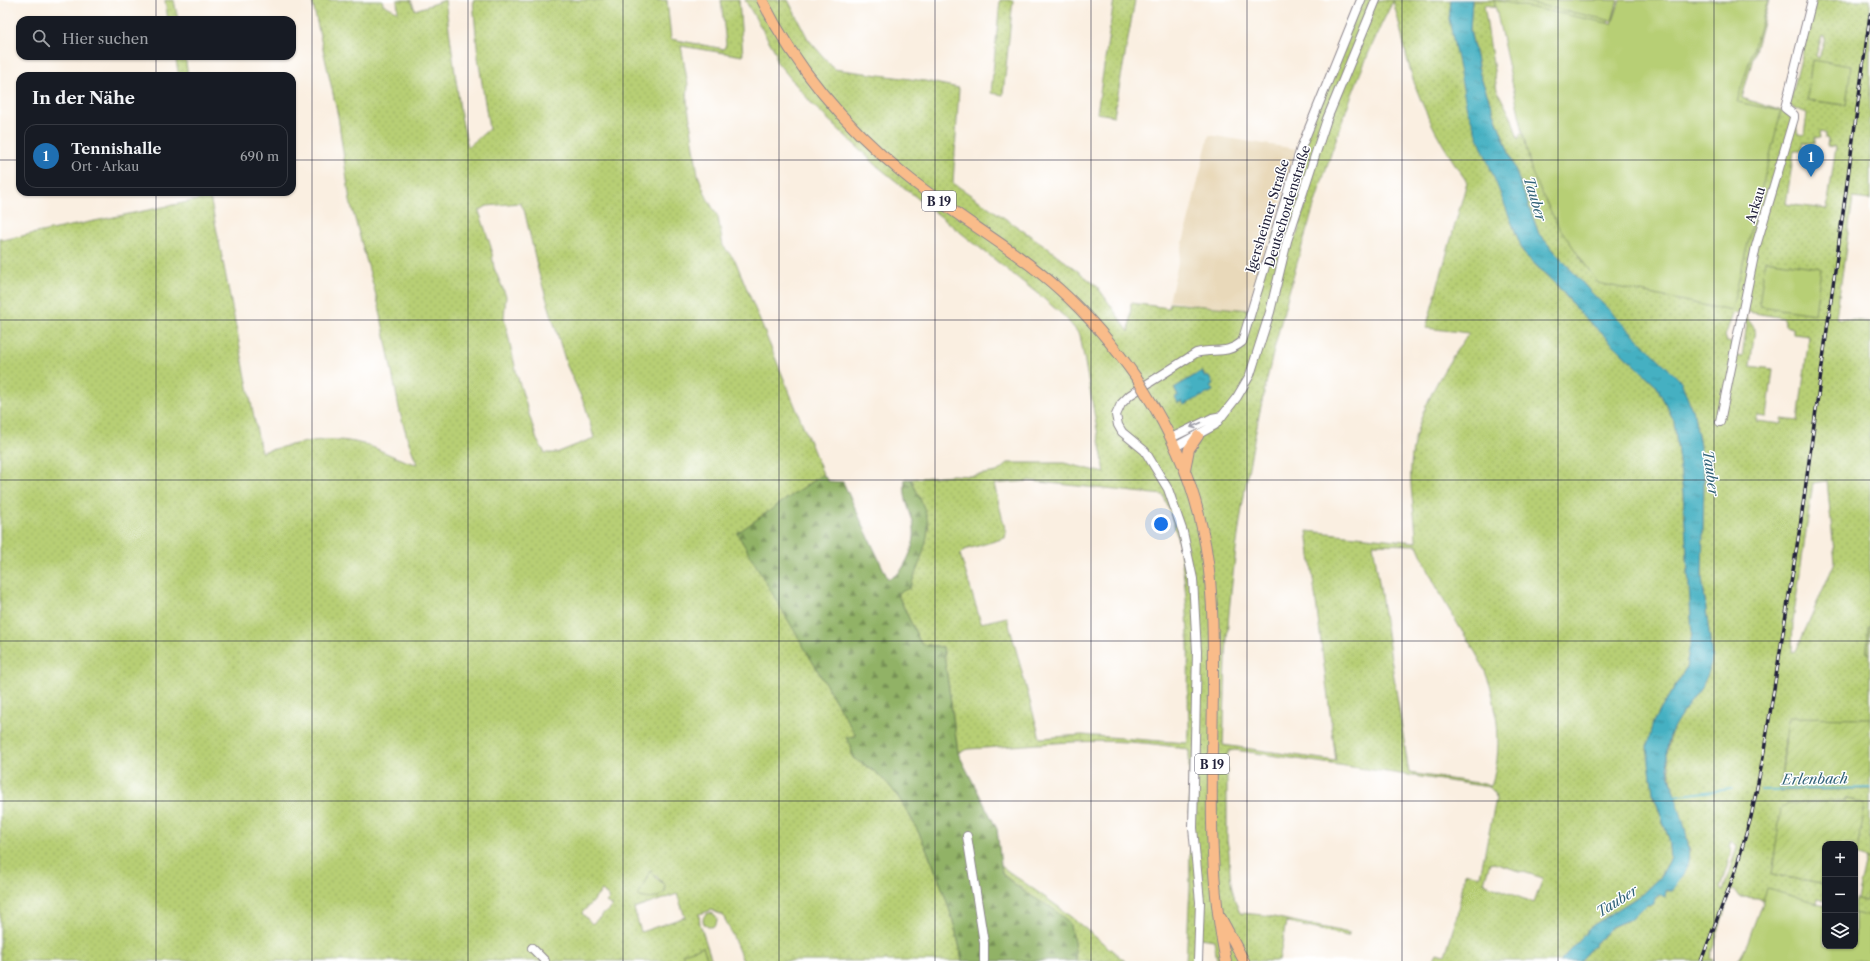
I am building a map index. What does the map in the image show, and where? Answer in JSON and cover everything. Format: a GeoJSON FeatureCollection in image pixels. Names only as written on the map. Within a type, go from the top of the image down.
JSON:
{"type":"FeatureCollection","features":[{"type":"Feature","properties":{"kind":"main road","name":"B 19"},"geometry":{"type":"LineString","coordinates":[[762,0],[797,59],[838,112],[860,135],[916,184],[1058,288],[1086,314],[1138,380],[1171,438],[1185,469],[1202,528],[1211,592],[1213,641],[1212,822],[1217,910],[1226,961]]}},
{"type":"Feature","properties":{"kind":"main road"},"geometry":{"type":"LineString","coordinates":[[1185,469],[1189,449],[1198,436]]}},
{"type":"Feature","properties":{"kind":"main road"},"geometry":{"type":"LineString","coordinates":[[1217,910],[1244,961]]}},
{"type":"Feature","properties":{"kind":"street","name":"Igersheimer Straße"},"geometry":{"type":"LineString","coordinates":[[1198,961],[1200,902],[1193,828],[1197,652],[1192,579],[1183,532],[1168,490],[1145,451],[1122,432],[1118,425],[1116,415],[1121,404],[1130,395],[1196,353],[1203,351],[1224,351],[1235,348],[1242,342],[1246,335],[1250,315],[1300,148],[1361,0]]}},
{"type":"Feature","properties":{"kind":"street","name":"Deutschordenstraße"},"geometry":{"type":"LineString","coordinates":[[1175,447],[1198,436],[1215,425],[1245,386],[1255,363],[1286,247],[1327,119],[1376,0]]}},
{"type":"Feature","properties":{"kind":"street","name":"Arkau"},"geometry":{"type":"LineString","coordinates":[[1720,422],[1756,246],[1794,118],[1794,115],[1785,108],[1812,0]]}},
{"type":"Feature","properties":{"kind":"street"},"geometry":{"type":"LineString","coordinates":[[1171,438],[1212,418],[1222,416]]}},
{"type":"Feature","properties":{"kind":"street"},"geometry":{"type":"LineString","coordinates":[[967,836],[984,942],[984,961]]}},
{"type":"Feature","properties":{"kind":"street"},"geometry":{"type":"LineString","coordinates":[[532,948],[544,961]]}},
{"type":"Feature","properties":{"kind":"shaded area"},"geometry":{"type":"Polygon","coordinates":[[[1209,135],[1296,149],[1248,312],[1169,301],[1209,135]]]}},
{"type":"Feature","properties":{"kind":"green space"},"geometry":{"type":"Polygon","coordinates":[[[165,0],[174,0],[177,16],[167,16],[165,0]]]}},
{"type":"Feature","properties":{"kind":"green space"},"geometry":{"type":"Polygon","coordinates":[[[312,0],[382,0],[383,4],[398,12],[397,0],[411,0],[415,10],[445,0],[461,116],[468,147],[489,129],[478,57],[473,0],[667,0],[671,39],[724,49],[726,44],[721,0],[739,0],[743,56],[681,46],[688,85],[687,100],[698,175],[707,198],[718,217],[723,246],[735,260],[823,474],[738,533],[857,737],[846,737],[851,747],[853,758],[878,774],[894,792],[908,812],[943,890],[952,917],[962,961],[743,961],[723,916],[712,910],[699,914],[700,924],[712,961],[708,961],[703,948],[687,961],[681,958],[678,961],[0,961],[0,237],[2,240],[202,199],[202,196],[210,196],[261,452],[299,443],[337,440],[363,444],[417,464],[400,413],[379,306],[350,201],[338,116],[312,0]],[[520,203],[487,206],[479,211],[491,247],[494,268],[506,296],[504,317],[517,375],[537,440],[545,453],[556,453],[594,438],[585,405],[567,366],[539,274],[524,209],[520,203]],[[650,870],[639,895],[649,899],[655,898],[665,892],[665,885],[650,870]],[[602,891],[582,913],[592,924],[613,906],[606,902],[610,898],[602,891]],[[677,894],[634,909],[641,932],[685,917],[677,894]]]}},
{"type":"Feature","properties":{"kind":"green space"},"geometry":{"type":"Polygon","coordinates":[[[745,0],[788,0],[808,39],[834,69],[925,81],[959,88],[953,183],[1044,245],[1097,286],[1129,332],[1131,303],[1169,308],[1170,303],[1251,310],[1301,148],[1361,0],[1451,0],[1449,19],[1506,206],[1524,254],[1557,286],[1578,311],[1656,385],[1674,421],[1683,493],[1692,633],[1686,668],[1653,722],[1653,793],[1669,839],[1671,858],[1661,876],[1642,894],[1592,926],[1560,961],[1433,961],[1437,953],[1445,955],[1456,920],[1465,873],[1480,876],[1496,799],[1495,793],[1489,787],[1235,750],[1229,751],[1227,756],[1227,841],[1232,888],[1240,913],[1264,915],[1349,933],[1347,936],[1286,922],[1279,961],[1217,961],[1214,940],[1199,938],[1198,961],[1186,961],[1190,888],[1189,751],[1185,749],[1158,745],[1104,741],[1049,743],[968,749],[958,753],[943,647],[921,644],[897,593],[929,528],[922,504],[911,479],[951,475],[971,476],[997,472],[1008,463],[1064,463],[1105,473],[1080,335],[1065,317],[1043,298],[877,166],[813,105],[776,61],[776,53],[745,0]],[[1393,1],[1370,50],[1341,126],[1315,203],[1284,309],[1271,363],[1248,472],[1239,527],[1226,650],[1223,745],[1336,761],[1307,531],[1416,542],[1411,466],[1417,431],[1423,413],[1439,379],[1469,333],[1426,328],[1467,182],[1450,157],[1422,104],[1409,67],[1393,1]],[[1308,178],[1286,246],[1297,235],[1309,192],[1308,178]],[[1202,371],[1174,388],[1178,395],[1178,403],[1212,391],[1210,386],[1213,384],[1208,376],[1206,378],[1202,371]],[[1221,417],[1171,438],[1184,469],[1189,449],[1221,417]],[[1030,481],[994,484],[1006,533],[1005,538],[964,550],[960,554],[981,623],[1007,617],[1040,738],[1082,735],[1187,743],[1189,726],[1186,594],[1178,541],[1172,516],[1163,495],[1030,481]],[[1373,544],[1409,773],[1491,785],[1497,759],[1498,730],[1494,700],[1483,666],[1443,599],[1417,545],[1373,544]],[[1490,862],[1484,883],[1534,903],[1543,878],[1490,862]]]}},
{"type":"Feature","properties":{"kind":"green space"},"geometry":{"type":"Polygon","coordinates":[[[1000,0],[1013,0],[1003,95],[991,93],[1000,0]]]}},
{"type":"Feature","properties":{"kind":"green space"},"geometry":{"type":"Polygon","coordinates":[[[1114,0],[1135,0],[1114,116],[1097,113],[1114,0]]]}},
{"type":"Feature","properties":{"kind":"green space"},"geometry":{"type":"Polygon","coordinates":[[[1472,0],[1618,0],[1612,21],[1609,21],[1607,27],[1520,10],[1484,5],[1497,90],[1512,119],[1518,139],[1536,109],[1757,0],[1769,0],[1742,98],[1785,112],[1794,118],[1798,134],[1804,135],[1807,113],[1789,106],[1816,0],[1870,0],[1870,200],[1853,198],[1836,318],[1870,322],[1870,627],[1868,627],[1867,653],[1870,654],[1870,718],[1785,739],[1780,791],[1870,789],[1870,860],[1858,856],[1858,846],[1865,804],[1846,797],[1846,801],[1788,803],[1777,846],[1772,874],[1822,884],[1822,899],[1818,898],[1817,904],[1822,905],[1822,909],[1752,961],[1738,961],[1751,939],[1766,898],[1762,900],[1758,898],[1739,897],[1735,891],[1731,890],[1710,958],[1714,961],[1579,961],[1611,927],[1628,920],[1666,890],[1690,850],[1674,795],[1667,755],[1671,731],[1684,708],[1694,698],[1712,657],[1702,577],[1704,477],[1694,415],[1589,290],[1539,234],[1480,75],[1470,30],[1472,0]],[[1822,36],[1816,56],[1819,58],[1825,37],[1822,36]],[[1850,66],[1807,100],[1846,105],[1850,66]],[[1819,132],[1820,138],[1815,137],[1815,144],[1803,142],[1801,151],[1794,151],[1786,204],[1827,209],[1836,147],[1827,146],[1828,139],[1825,138],[1825,133],[1819,132]],[[1742,311],[1733,314],[1725,336],[1727,342],[1732,343],[1733,355],[1742,357],[1747,324],[1740,318],[1742,311]],[[1742,311],[1755,329],[1750,366],[1773,369],[1767,417],[1757,416],[1756,421],[1782,424],[1782,419],[1798,421],[1809,336],[1793,334],[1793,328],[1785,326],[1784,318],[1742,311]],[[1827,481],[1813,483],[1793,621],[1792,652],[1796,651],[1835,562],[1827,481]],[[1731,841],[1729,847],[1732,849],[1720,889],[1723,891],[1737,847],[1731,841]]]}},
{"type":"Feature","properties":{"kind":"green space"},"geometry":{"type":"Polygon","coordinates":[[[1494,0],[1612,24],[1620,0],[1768,0],[1737,102],[1781,111],[1731,311],[1598,283],[1557,224],[1532,173],[1494,0]]]}},
{"type":"Feature","properties":{"kind":"green space"},"geometry":{"type":"Polygon","coordinates":[[[1517,0],[1618,0],[1612,21],[1517,0]]]}},
{"type":"Feature","properties":{"kind":"green space"},"geometry":{"type":"Polygon","coordinates":[[[176,60],[186,60],[187,72],[178,72],[176,60]]]}},
{"type":"Feature","properties":{"kind":"green space"},"geometry":{"type":"Polygon","coordinates":[[[1812,60],[1851,66],[1846,105],[1807,100],[1812,60]]]}},
{"type":"Feature","properties":{"kind":"green space"},"geometry":{"type":"Polygon","coordinates":[[[1765,260],[1821,268],[1815,314],[1759,306],[1765,260]]]}},
{"type":"Feature","properties":{"kind":"green space"},"geometry":{"type":"Polygon","coordinates":[[[823,474],[828,481],[843,482],[888,579],[898,574],[902,570],[912,547],[914,526],[906,501],[905,491],[905,479],[911,479],[925,511],[928,529],[923,551],[910,588],[897,593],[921,644],[943,647],[958,753],[997,829],[1002,874],[1023,891],[1053,909],[1069,922],[1074,942],[1076,961],[962,961],[952,917],[943,890],[908,812],[881,777],[853,758],[851,747],[846,737],[856,736],[737,533],[823,474]]]}},
{"type":"Feature","properties":{"kind":"green space"},"geometry":{"type":"Polygon","coordinates":[[[1868,627],[1870,627],[1870,654],[1867,653],[1868,627]]]}},
{"type":"Feature","properties":{"kind":"green space"},"geometry":{"type":"Polygon","coordinates":[[[1788,717],[1870,718],[1870,789],[1780,791],[1788,717]]]}},
{"type":"Feature","properties":{"kind":"green space"},"geometry":{"type":"Polygon","coordinates":[[[1846,797],[1865,804],[1858,852],[1858,841],[1822,841],[1822,884],[1772,874],[1781,809],[1788,803],[1846,801],[1846,797]]]}},
{"type":"Feature","properties":{"kind":"green space"},"geometry":{"type":"Polygon","coordinates":[[[1866,859],[1870,860],[1870,883],[1866,901],[1858,899],[1866,859]]]}},
{"type":"Feature","properties":{"kind":"green space"},"geometry":{"type":"Polygon","coordinates":[[[1001,866],[1060,908],[1125,961],[1076,961],[1074,942],[1023,890],[1002,874],[1001,866]]]}},
{"type":"Feature","properties":{"kind":"green space"},"geometry":{"type":"Polygon","coordinates":[[[651,870],[656,878],[665,885],[665,892],[659,897],[646,898],[638,896],[651,870]]]}},
{"type":"Feature","properties":{"kind":"green space"},"geometry":{"type":"Polygon","coordinates":[[[1870,883],[1870,945],[1858,946],[1858,899],[1866,901],[1870,883]]]}},
{"type":"Feature","properties":{"kind":"green space"},"geometry":{"type":"Polygon","coordinates":[[[1767,889],[1822,904],[1822,949],[1858,949],[1858,914],[1870,917],[1870,961],[1736,961],[1742,957],[1767,889]]]}},
{"type":"Feature","properties":{"kind":"green space"},"geometry":{"type":"Polygon","coordinates":[[[710,913],[715,915],[717,920],[715,925],[710,927],[705,925],[703,920],[705,915],[710,913]]]}},
{"type":"Feature","properties":{"kind":"green space"},"geometry":{"type":"Polygon","coordinates":[[[703,947],[708,961],[687,961],[683,959],[683,953],[703,947]]]}},
{"type":"Feature","properties":{"kind":"water"},"geometry":{"type":"Polygon","coordinates":[[[1451,0],[1472,0],[1470,30],[1480,75],[1539,234],[1589,290],[1681,381],[1694,415],[1704,477],[1702,577],[1712,657],[1708,673],[1701,688],[1674,726],[1670,735],[1667,754],[1671,782],[1688,843],[1689,857],[1686,869],[1673,890],[1666,890],[1665,897],[1659,894],[1655,898],[1655,904],[1648,905],[1628,920],[1611,927],[1579,961],[1560,961],[1592,926],[1642,894],[1661,876],[1671,858],[1669,839],[1653,793],[1647,747],[1653,722],[1686,668],[1692,633],[1683,493],[1674,421],[1656,385],[1578,311],[1557,285],[1524,254],[1467,109],[1449,19],[1451,0]]]}},
{"type":"Feature","properties":{"kind":"water"},"geometry":{"type":"Polygon","coordinates":[[[1202,371],[1205,378],[1208,376],[1213,384],[1210,386],[1213,391],[1184,405],[1182,401],[1178,403],[1175,397],[1178,395],[1174,388],[1202,371]]]}},
{"type":"Feature","properties":{"kind":"waterway","name":"Erlenbach"},"geometry":{"type":"LineString","coordinates":[[1760,790],[1870,788]]}},
{"type":"Feature","properties":{"kind":"waterway","name":"Erlenbach"},"geometry":{"type":"LineString","coordinates":[[1672,796],[1731,789]]}},
{"type":"Feature","properties":{"kind":"railway"},"geometry":{"type":"LineString","coordinates":[[1701,961],[1735,872],[1751,817],[1762,763],[1800,527],[1870,15]]}},
{"type":"Feature","properties":{"kind":"place","name":"Tennishalle"},"geometry":{"type":"Point","coordinates":[1811,177]}},
{"type":"Feature","properties":{"kind":"water label","name":"Tauber"},"geometry":{"type":"Point","coordinates":[1535,199]}},
{"type":"Feature","properties":{"kind":"water label","name":"Tauber"},"geometry":{"type":"Point","coordinates":[1711,473]}},
{"type":"Feature","properties":{"kind":"water label","name":"Tauber"},"geometry":{"type":"Point","coordinates":[1617,901]}}]}
